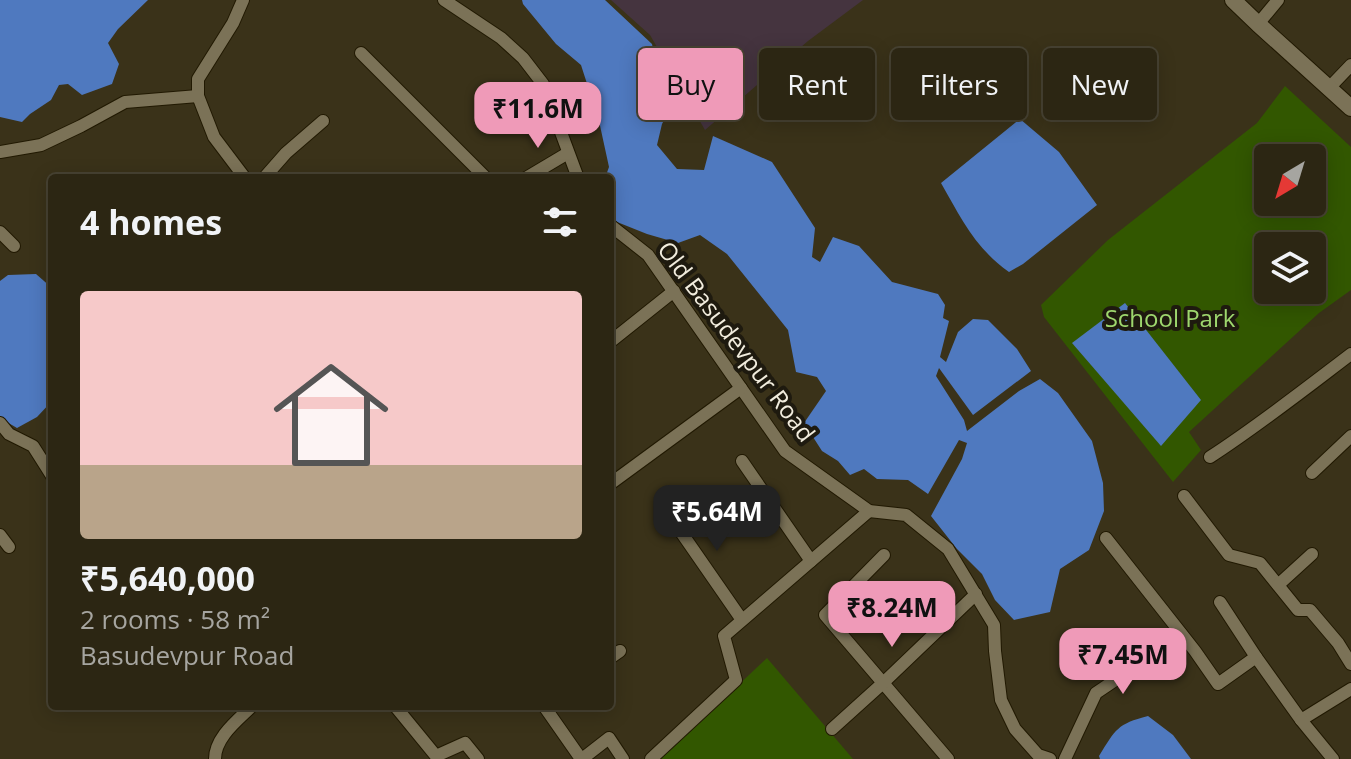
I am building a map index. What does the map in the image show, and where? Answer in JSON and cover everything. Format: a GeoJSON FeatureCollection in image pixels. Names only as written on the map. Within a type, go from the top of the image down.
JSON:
{"type":"FeatureCollection","features":[{"type":"Feature","properties":{"kind":"street"},"geometry":{"type":"LineString","coordinates":[[242,174],[214,137],[198,96],[198,79],[233,23],[243,0]]}},
{"type":"Feature","properties":{"kind":"street"},"geometry":{"type":"LineString","coordinates":[[444,0],[501,38],[523,58],[543,84],[576,174]]}},
{"type":"Feature","properties":{"kind":"street"},"geometry":{"type":"LineString","coordinates":[[1233,0],[1351,108]]}},
{"type":"Feature","properties":{"kind":"street"},"geometry":{"type":"LineString","coordinates":[[1258,24],[1278,0]]}},
{"type":"Feature","properties":{"kind":"street"},"geometry":{"type":"LineString","coordinates":[[361,53],[482,174]]}},
{"type":"Feature","properties":{"kind":"street"},"geometry":{"type":"LineString","coordinates":[[1329,88],[1351,65]]}},
{"type":"Feature","properties":{"kind":"street"},"geometry":{"type":"LineString","coordinates":[[0,152],[41,145],[125,102],[198,96]]}},
{"type":"Feature","properties":{"kind":"street"},"geometry":{"type":"LineString","coordinates":[[268,174],[286,153],[323,121]]}},
{"type":"Feature","properties":{"kind":"street"},"geometry":{"type":"LineString","coordinates":[[533,174],[568,153]]}},
{"type":"Feature","properties":{"kind":"street","name":"Old Basudevpur Road"},"geometry":{"type":"LineString","coordinates":[[614,228],[648,255],[785,451],[869,511],[906,515],[948,549],[994,625],[1001,700],[1015,729],[1038,755],[1050,759]]}},
{"type":"Feature","properties":{"kind":"street"},"geometry":{"type":"LineString","coordinates":[[0,232],[14,246]]}},
{"type":"Feature","properties":{"kind":"street"},"geometry":{"type":"LineString","coordinates":[[614,339],[674,291]]}},
{"type":"Feature","properties":{"kind":"street"},"geometry":{"type":"LineString","coordinates":[[1210,457],[1351,354]]}},
{"type":"Feature","properties":{"kind":"street"},"geometry":{"type":"LineString","coordinates":[[614,481],[741,388]]}},
{"type":"Feature","properties":{"kind":"street"},"geometry":{"type":"LineString","coordinates":[[0,423],[9,434],[33,446],[48,470]]}},
{"type":"Feature","properties":{"kind":"street"},"geometry":{"type":"LineString","coordinates":[[1312,473],[1351,436]]}},
{"type":"Feature","properties":{"kind":"street"},"geometry":{"type":"LineString","coordinates":[[742,461],[811,561]]}},
{"type":"Feature","properties":{"kind":"street"},"geometry":{"type":"LineString","coordinates":[[1184,496],[1229,555],[1260,563],[1298,610],[1310,610],[1351,664]]}},
{"type":"Feature","properties":{"kind":"street"},"geometry":{"type":"LineString","coordinates":[[663,506],[742,620]]}},
{"type":"Feature","properties":{"kind":"street"},"geometry":{"type":"LineString","coordinates":[[651,759],[736,680],[724,636],[869,511]]}},
{"type":"Feature","properties":{"kind":"street"},"geometry":{"type":"LineString","coordinates":[[0,535],[9,547]]}},
{"type":"Feature","properties":{"kind":"street"},"geometry":{"type":"LineString","coordinates":[[1106,538],[1218,684],[1256,657]]}},
{"type":"Feature","properties":{"kind":"street"},"geometry":{"type":"LineString","coordinates":[[1278,585],[1312,554]]}},
{"type":"Feature","properties":{"kind":"street"},"geometry":{"type":"LineString","coordinates":[[884,555],[825,615],[948,759]]}},
{"type":"Feature","properties":{"kind":"street"},"geometry":{"type":"LineString","coordinates":[[832,729],[976,594]]}},
{"type":"Feature","properties":{"kind":"street"},"geometry":{"type":"LineString","coordinates":[[1220,602],[1301,720],[1333,759]]}},
{"type":"Feature","properties":{"kind":"street"},"geometry":{"type":"LineString","coordinates":[[1065,759],[1096,693],[1182,635]]}},
{"type":"Feature","properties":{"kind":"street"},"geometry":{"type":"LineString","coordinates":[[1338,643],[1351,637]]}},
{"type":"Feature","properties":{"kind":"street"},"geometry":{"type":"LineString","coordinates":[[1301,720],[1351,689]]}},
{"type":"Feature","properties":{"kind":"street"},"geometry":{"type":"LineString","coordinates":[[215,759],[224,734],[248,710]]}},
{"type":"Feature","properties":{"kind":"street"},"geometry":{"type":"LineString","coordinates":[[398,710],[436,756],[465,743],[478,759]]}},
{"type":"Feature","properties":{"kind":"street"},"geometry":{"type":"LineString","coordinates":[[548,710],[581,759],[609,738],[623,759]]}},
{"type":"Feature","properties":{"kind":"shaded area"},"geometry":{"type":"Polygon","coordinates":[[[611,0],[863,0],[800,48],[759,48],[759,83],[743,97],[743,48],[658,48],[650,35],[611,0]]]}},
{"type":"Feature","properties":{"kind":"shaded area"},"geometry":{"type":"Polygon","coordinates":[[[699,120],[717,120],[705,130],[699,120]]]}},
{"type":"Feature","properties":{"kind":"green space","name":"School Park"},"geometry":{"type":"Polygon","coordinates":[[[1285,86],[1351,147],[1351,290],[1319,313],[1189,432],[1201,450],[1173,482],[1044,317],[1041,305],[1108,240],[1257,123],[1285,86]]]}},
{"type":"Feature","properties":{"kind":"green space"},"geometry":{"type":"Polygon","coordinates":[[[767,658],[853,759],[660,759],[767,658]]]}},
{"type":"Feature","properties":{"kind":"water"},"geometry":{"type":"Polygon","coordinates":[[[0,0],[148,0],[108,43],[119,64],[112,84],[82,95],[68,84],[59,85],[51,100],[22,122],[0,117],[0,0]]]}},
{"type":"Feature","properties":{"kind":"water"},"geometry":{"type":"Polygon","coordinates":[[[522,0],[605,0],[652,44],[653,48],[638,48],[638,120],[664,120],[657,145],[677,169],[704,170],[713,136],[772,162],[815,228],[812,257],[820,262],[833,237],[859,246],[892,282],[938,294],[945,305],[943,318],[949,321],[940,357],[946,362],[958,332],[973,319],[988,320],[1017,349],[1031,371],[973,415],[939,368],[936,376],[964,420],[967,431],[1019,391],[1040,379],[1058,393],[1092,441],[1103,483],[1104,511],[1089,550],[1060,569],[1050,612],[1014,620],[995,600],[982,574],[931,516],[962,459],[967,443],[959,440],[928,494],[908,480],[877,479],[864,469],[850,475],[838,461],[822,451],[804,423],[826,391],[817,377],[796,372],[788,330],[727,254],[700,235],[678,243],[617,222],[614,218],[614,174],[606,174],[609,167],[599,121],[581,65],[556,44],[522,0]]]}},
{"type":"Feature","properties":{"kind":"water"},"geometry":{"type":"Polygon","coordinates":[[[1021,120],[1059,152],[1097,205],[1009,272],[978,243],[941,183],[1021,120]]]}},
{"type":"Feature","properties":{"kind":"water"},"geometry":{"type":"Polygon","coordinates":[[[36,274],[48,284],[48,405],[37,417],[17,428],[0,418],[0,281],[8,275],[36,274]]]}},
{"type":"Feature","properties":{"kind":"water"},"geometry":{"type":"Polygon","coordinates":[[[1125,303],[1201,400],[1161,446],[1072,343],[1125,303]]]}},
{"type":"Feature","properties":{"kind":"water"},"geometry":{"type":"Polygon","coordinates":[[[1148,716],[1173,735],[1191,759],[1100,759],[1109,739],[1118,729],[1148,716]]]}}]}
